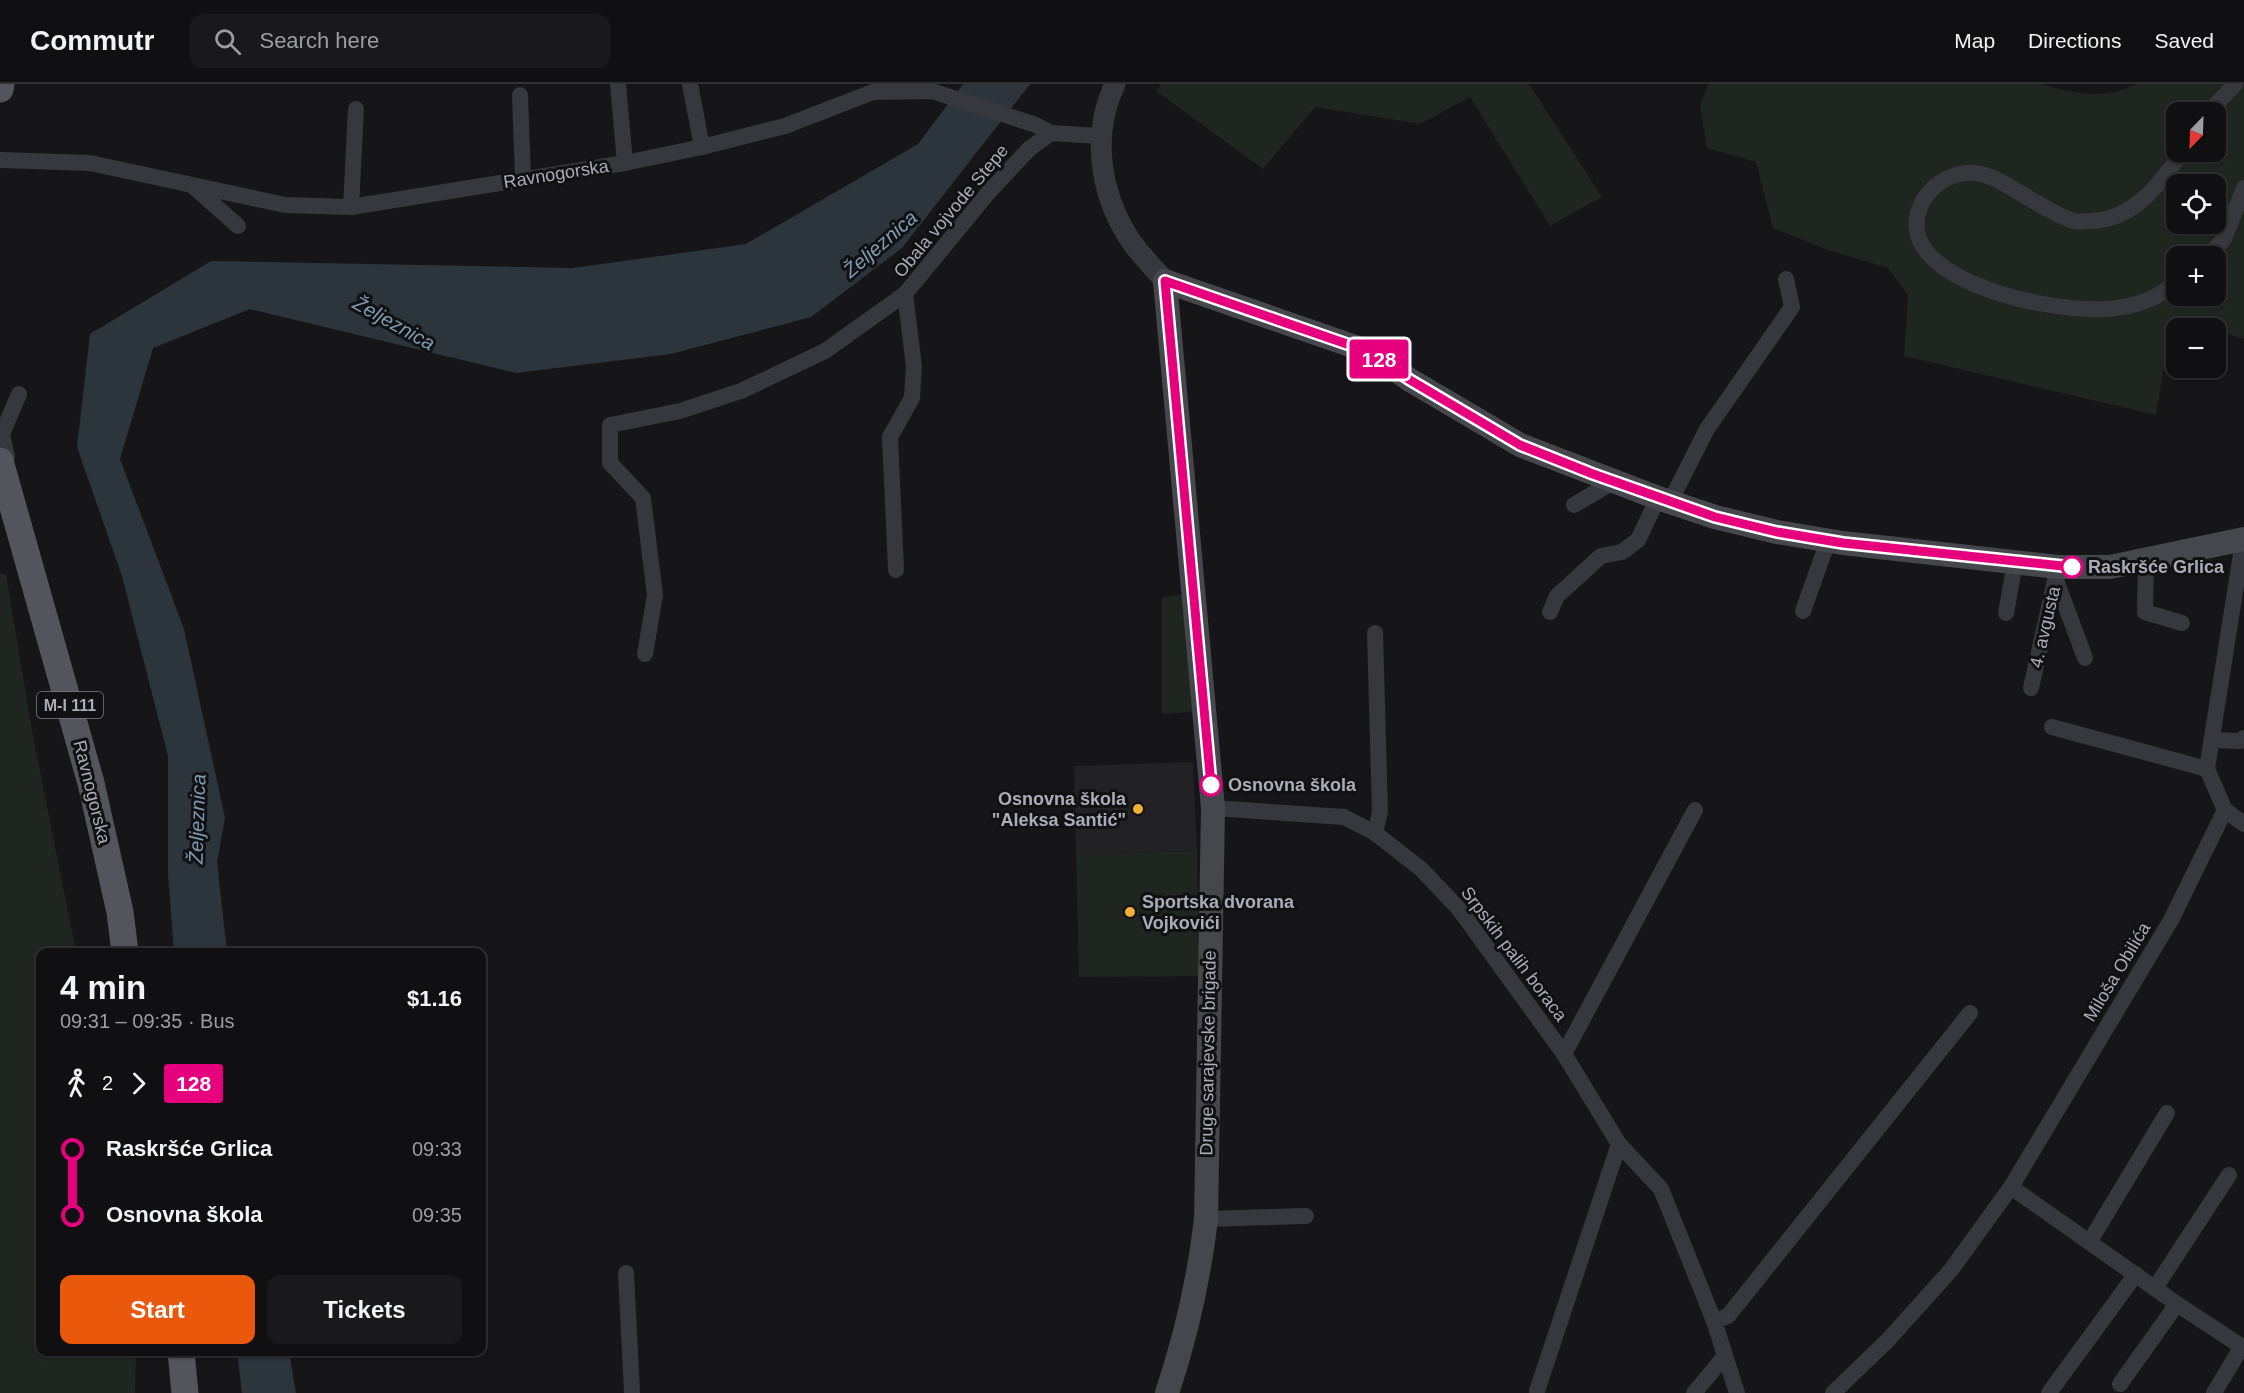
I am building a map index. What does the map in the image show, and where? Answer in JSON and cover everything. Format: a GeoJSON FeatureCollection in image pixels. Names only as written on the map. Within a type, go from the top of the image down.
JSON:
{"type":"FeatureCollection","features":[{"type":"Feature","properties":{"kind":"main road"},"geometry":{"type":"LineString","coordinates":[[0,89],[2,84]]}},
{"type":"Feature","properties":{"kind":"main road","name":"4. avgusta"},"geometry":{"type":"LineString","coordinates":[[1165,281],[1370,352],[1428,391],[1520,445],[1664,500],[1715,517],[1777,532],[1828,541],[2015,563],[2057,573],[2110,567],[2244,538]]}},
{"type":"Feature","properties":{"kind":"main road","name":"Druge sarajevske brigade"},"geometry":{"type":"LineString","coordinates":[[1165,281],[1213,808],[1206,1219],[1201,1263],[1186,1334],[1167,1393]]}},
{"type":"Feature","properties":{"kind":"main road","name":"Ravnogorska"},"geometry":{"type":"LineString","coordinates":[[0,465],[91,783],[120,912],[124,948]]}},
{"type":"Feature","properties":{"kind":"main road"},"geometry":{"type":"LineString","coordinates":[[181,1356],[185,1393]]}},
{"type":"Feature","properties":{"kind":"street"},"geometry":{"type":"LineString","coordinates":[[618,84],[625,163]]}},
{"type":"Feature","properties":{"kind":"street"},"geometry":{"type":"LineString","coordinates":[[690,84],[702,147]]}},
{"type":"Feature","properties":{"kind":"street"},"geometry":{"type":"LineString","coordinates":[[1115,84],[1104,109],[1099,136],[1112,205],[1127,236],[1165,281]]}},
{"type":"Feature","properties":{"kind":"street"},"geometry":{"type":"LineString","coordinates":[[2218,102],[2235,84]]}},
{"type":"Feature","properties":{"kind":"street","name":"Ravnogorska"},"geometry":{"type":"LineString","coordinates":[[0,160],[90,163],[285,205],[351,207],[625,163],[702,147],[785,126],[873,92],[932,91],[1044,129],[1099,136]]}},
{"type":"Feature","properties":{"kind":"street"},"geometry":{"type":"LineString","coordinates":[[520,95],[523,178]]}},
{"type":"Feature","properties":{"kind":"street"},"geometry":{"type":"LineString","coordinates":[[351,207],[356,108]]}},
{"type":"Feature","properties":{"kind":"street","name":"Obala vojvode Stepe"},"geometry":{"type":"LineString","coordinates":[[645,654],[655,595],[643,498],[610,463],[610,425],[680,411],[741,391],[825,351],[906,294],[1044,129]]}},
{"type":"Feature","properties":{"kind":"street"},"geometry":{"type":"LineString","coordinates":[[2166,289],[2149,300],[2116,310],[2069,309],[2007,297],[1956,276],[1938,262],[1918,235],[1917,213],[1924,197],[1936,184],[1963,173],[1995,179],[2073,222],[2100,221],[2140,203],[2164,179],[2175,162]]}},
{"type":"Feature","properties":{"kind":"street"},"geometry":{"type":"LineString","coordinates":[[192,185],[238,226]]}},
{"type":"Feature","properties":{"kind":"street"},"geometry":{"type":"LineString","coordinates":[[2217,246],[2224,239],[2244,188]]}},
{"type":"Feature","properties":{"kind":"street"},"geometry":{"type":"LineString","coordinates":[[1550,612],[1557,596],[1601,556],[1622,552],[1638,540],[1707,429],[1791,307],[1786,279]]}},
{"type":"Feature","properties":{"kind":"street"},"geometry":{"type":"LineString","coordinates":[[896,570],[890,437],[912,398],[914,366],[906,294]]}},
{"type":"Feature","properties":{"kind":"street"},"geometry":{"type":"LineString","coordinates":[[0,465],[7,457],[2,434],[19,394]]}},
{"type":"Feature","properties":{"kind":"street"},"geometry":{"type":"LineString","coordinates":[[1707,429],[1731,413]]}},
{"type":"Feature","properties":{"kind":"street"},"geometry":{"type":"LineString","coordinates":[[1574,505],[1613,482]]}},
{"type":"Feature","properties":{"kind":"street"},"geometry":{"type":"LineString","coordinates":[[2244,538],[2207,769],[2225,810],[2244,824]]}},
{"type":"Feature","properties":{"kind":"street"},"geometry":{"type":"LineString","coordinates":[[1803,611],[1828,541]]}},
{"type":"Feature","properties":{"kind":"street"},"geometry":{"type":"LineString","coordinates":[[2146,559],[2145,612],[2182,623]]}},
{"type":"Feature","properties":{"kind":"street"},"geometry":{"type":"LineString","coordinates":[[2006,613],[2015,563]]}},
{"type":"Feature","properties":{"kind":"street"},"geometry":{"type":"LineString","coordinates":[[2057,573],[2085,658]]}},
{"type":"Feature","properties":{"kind":"street","name":"4. avgusta"},"geometry":{"type":"LineString","coordinates":[[2031,688],[2057,573]]}},
{"type":"Feature","properties":{"kind":"street"},"geometry":{"type":"LineString","coordinates":[[1375,633],[1380,812],[1375,833]]}},
{"type":"Feature","properties":{"kind":"street"},"geometry":{"type":"LineString","coordinates":[[2052,727],[2207,769]]}},
{"type":"Feature","properties":{"kind":"street"},"geometry":{"type":"LineString","coordinates":[[2213,740],[2240,741],[2244,738]]}},
{"type":"Feature","properties":{"kind":"street","name":"Srpskih palih boraca"},"geometry":{"type":"LineString","coordinates":[[1213,808],[1344,817],[1375,833],[1421,869],[1459,909],[1564,1054],[1619,1144],[1661,1189],[1714,1320],[1737,1393]]}},
{"type":"Feature","properties":{"kind":"street","name":"Srpskih palih boraca"},"geometry":{"type":"LineString","coordinates":[[1564,1054],[1695,810]]}},
{"type":"Feature","properties":{"kind":"street","name":"Miloša Obilića"},"geometry":{"type":"LineString","coordinates":[[1833,1393],[1888,1340],[1951,1270],[2011,1187],[2171,920],[2225,810]]}},
{"type":"Feature","properties":{"kind":"street"},"geometry":{"type":"LineString","coordinates":[[1714,1320],[1728,1316],[1970,1013]]}},
{"type":"Feature","properties":{"kind":"street"},"geometry":{"type":"LineString","coordinates":[[2090,1241],[2167,1113]]}},
{"type":"Feature","properties":{"kind":"street"},"geometry":{"type":"LineString","coordinates":[[1537,1391],[1619,1144]]}},
{"type":"Feature","properties":{"kind":"street"},"geometry":{"type":"LineString","coordinates":[[2155,1288],[2229,1175]]}},
{"type":"Feature","properties":{"kind":"street"},"geometry":{"type":"LineString","coordinates":[[2011,1187],[2177,1304],[2243,1347],[2214,1393]]}},
{"type":"Feature","properties":{"kind":"street"},"geometry":{"type":"LineString","coordinates":[[1206,1219],[1306,1216]]}},
{"type":"Feature","properties":{"kind":"street"},"geometry":{"type":"LineString","coordinates":[[627,1273],[632,1393]]}},
{"type":"Feature","properties":{"kind":"street"},"geometry":{"type":"LineString","coordinates":[[2049,1393],[2136,1274]]}},
{"type":"Feature","properties":{"kind":"street"},"geometry":{"type":"LineString","coordinates":[[2120,1384],[2177,1304]]}},
{"type":"Feature","properties":{"kind":"street"},"geometry":{"type":"LineString","coordinates":[[1694,1393],[1724,1357]]}},
{"type":"Feature","properties":{"kind":"shaded area"},"geometry":{"type":"Polygon","coordinates":[[[1161,84],[1529,84],[1602,197],[1550,226],[1470,97],[1420,124],[1315,107],[1263,169],[1156,91],[1161,84]]]}},
{"type":"Feature","properties":{"kind":"shaded area"},"geometry":{"type":"Polygon","coordinates":[[[1708,84],[2041,84],[2088,94],[2100,94],[2136,84],[2244,84],[2244,339],[2226,334],[2226,318],[2166,318],[2166,354],[2156,415],[1904,356],[1908,295],[1888,268],[1828,250],[1773,228],[1756,162],[1707,148],[1700,106],[1708,84]]]}},
{"type":"Feature","properties":{"kind":"shaded area"},"geometry":{"type":"Polygon","coordinates":[[[0,573],[6,574],[33,736],[75,948],[36,948],[36,1356],[136,1356],[135,1393],[0,1393],[0,573]]]}},
{"type":"Feature","properties":{"kind":"shaded area"},"geometry":{"type":"Polygon","coordinates":[[[1186,594],[1194,712],[1162,714],[1162,597],[1186,594]]]}},
{"type":"Feature","properties":{"kind":"shaded area"},"geometry":{"type":"Polygon","coordinates":[[[1193,762],[1197,851],[1076,854],[1074,766],[1193,762]]]}},
{"type":"Feature","properties":{"kind":"shaded area"},"geometry":{"type":"Polygon","coordinates":[[[1197,851],[1200,976],[1079,977],[1076,854],[1197,851]]]}},
{"type":"Feature","properties":{"kind":"water","name":"Željeznica"},"geometry":{"type":"Polygon","coordinates":[[[963,84],[1030,84],[902,248],[811,317],[671,354],[516,373],[250,309],[153,348],[120,459],[184,629],[225,818],[217,862],[227,948],[174,948],[168,874],[168,756],[122,576],[77,447],[90,334],[211,261],[573,268],[746,244],[918,144],[963,84]]]}},
{"type":"Feature","properties":{"kind":"water"},"geometry":{"type":"Polygon","coordinates":[[[237,1356],[290,1356],[296,1393],[242,1393],[237,1356]]]}},
{"type":"Feature","properties":{"kind":"bus line","name":"128"},"geometry":{"type":"LineString","coordinates":[[1211,785],[1165,281],[1370,352],[1410,380],[1520,445],[1658,498],[1715,517],[1777,532],[1843,543],[2015,563],[2072,567]]}},
{"type":"Feature","properties":{"kind":"place","name":"Raskršće Grlica"},"geometry":{"type":"Point","coordinates":[2072,567]}},
{"type":"Feature","properties":{"kind":"place","name":"Osnovna škola"},"geometry":{"type":"Point","coordinates":[1211,785]}},
{"type":"Feature","properties":{"kind":"place","name":"Osnovna škola \"Aleksa Santić\""},"geometry":{"type":"Point","coordinates":[1138,809]}},
{"type":"Feature","properties":{"kind":"place","name":"Sportska dvorana Vojkovići"},"geometry":{"type":"Point","coordinates":[1130,912]}}]}
